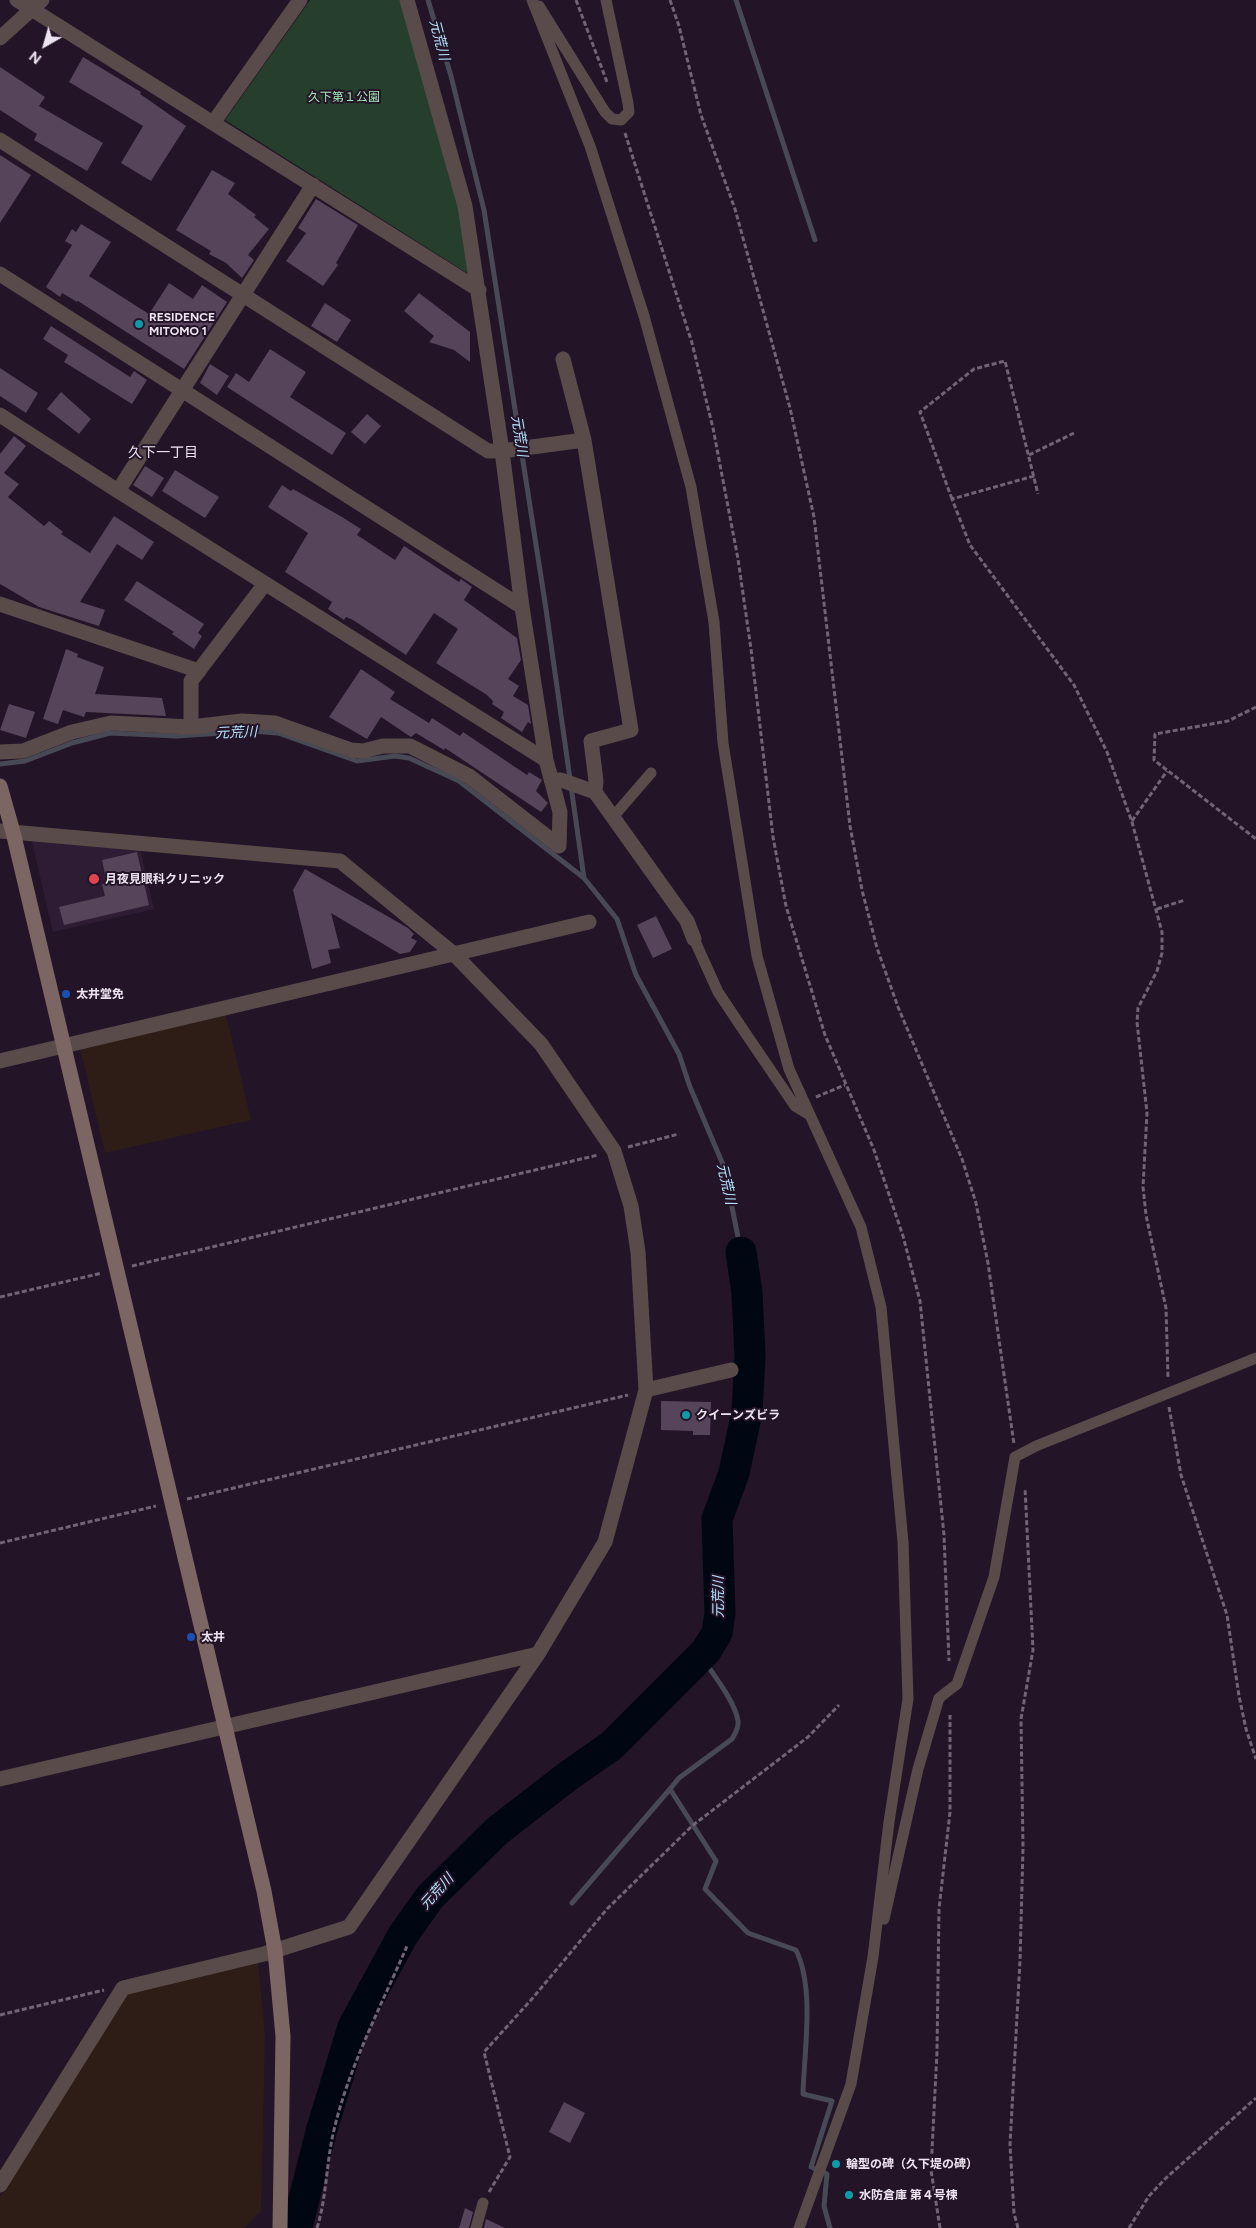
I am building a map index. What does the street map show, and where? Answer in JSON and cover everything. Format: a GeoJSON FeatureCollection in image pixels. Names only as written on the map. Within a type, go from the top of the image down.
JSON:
{"type":"FeatureCollection","features":[{"type":"Feature","properties":{"kind":"street"},"geometry":{"type":"LineString","coordinates":[[17,0],[37,5],[214,123],[479,290]]}},
{"type":"Feature","properties":{"kind":"street"},"geometry":{"type":"LineString","coordinates":[[214,123],[300,0]]}},
{"type":"Feature","properties":{"kind":"street"},"geometry":{"type":"LineString","coordinates":[[0,752],[22,751],[72,732],[111,723],[191,727],[242,721],[275,723],[351,750],[363,751],[383,746],[410,746],[469,776],[559,846],[560,812],[556,780],[546,760],[522,607],[507,450],[465,206],[407,0]]}},
{"type":"Feature","properties":{"kind":"street"},"geometry":{"type":"LineString","coordinates":[[0,38],[37,5]]}},
{"type":"Feature","properties":{"kind":"street"},"geometry":{"type":"LineString","coordinates":[[0,140],[488,451],[584,440]]}},
{"type":"Feature","properties":{"kind":"street"},"geometry":{"type":"LineString","coordinates":[[118,491],[313,185]]}},
{"type":"Feature","properties":{"kind":"street"},"geometry":{"type":"LineString","coordinates":[[0,274],[522,607]]}},
{"type":"Feature","properties":{"kind":"street"},"geometry":{"type":"LineString","coordinates":[[564,359],[584,440],[631,730],[591,740],[592,790],[687,921],[694,939]]}},
{"type":"Feature","properties":{"kind":"street"},"geometry":{"type":"LineString","coordinates":[[0,415],[264,585],[546,760]]}},
{"type":"Feature","properties":{"kind":"street"},"geometry":{"type":"LineString","coordinates":[[191,727],[191,682],[264,585]]}},
{"type":"Feature","properties":{"kind":"street"},"geometry":{"type":"LineString","coordinates":[[0,604],[199,671]]}},
{"type":"Feature","properties":{"kind":"street"},"geometry":{"type":"LineString","coordinates":[[556,780],[592,790]]}},
{"type":"Feature","properties":{"kind":"street"},"geometry":{"type":"LineString","coordinates":[[0,786],[7,831],[65,1045],[226,1726],[275,1950],[283,2036],[281,2224]]}},
{"type":"Feature","properties":{"kind":"street"},"geometry":{"type":"LineString","coordinates":[[0,2185],[123,1988],[275,1950],[349,1927],[538,1654],[605,1542],[646,1390],[638,1252],[631,1206],[614,1151],[541,1044],[454,954],[340,861],[7,831]]}},
{"type":"Feature","properties":{"kind":"street"},"geometry":{"type":"LineString","coordinates":[[0,1061],[589,922]]}},
{"type":"Feature","properties":{"kind":"street"},"geometry":{"type":"LineString","coordinates":[[646,1390],[731,1370]]}},
{"type":"Feature","properties":{"kind":"street"},"geometry":{"type":"LineString","coordinates":[[0,1779],[538,1654]]}},
{"type":"Feature","properties":{"kind":"lane"},"geometry":{"type":"LineString","coordinates":[[534,0],[555,29],[605,112],[612,119],[621,120],[629,112],[628,103],[606,0]]}},
{"type":"Feature","properties":{"kind":"lane"},"geometry":{"type":"LineString","coordinates":[[534,0],[590,146],[644,316],[691,487],[714,622],[723,743],[757,956],[789,1069],[861,1227],[881,1307],[903,1542],[908,1699],[889,1822],[874,1957]]}},
{"type":"Feature","properties":{"kind":"lane"},"geometry":{"type":"LineString","coordinates":[[612,816],[651,773]]}},
{"type":"Feature","properties":{"kind":"lane"},"geometry":{"type":"LineString","coordinates":[[694,939],[718,992],[795,1106],[810,1114]]}},
{"type":"Feature","properties":{"kind":"lane"},"geometry":{"type":"LineString","coordinates":[[799,2228],[851,2084],[874,1957],[918,1769],[939,1698],[958,1684],[994,1577],[1015,1457],[1036,1446],[1256,1358]]}},
{"type":"Feature","properties":{"kind":"lane"},"geometry":{"type":"LineString","coordinates":[[476,2228],[483,2203]]}},
{"type":"Feature","properties":{"kind":"path"},"geometry":{"type":"LineString","coordinates":[[576,0],[608,85]]}},
{"type":"Feature","properties":{"kind":"path"},"geometry":{"type":"LineString","coordinates":[[670,0],[679,26],[701,115],[735,209],[790,408],[814,517],[850,826],[862,890],[877,948],[898,1007],[962,1159],[976,1203],[988,1263],[1015,1457],[1025,1487],[1033,1650],[1021,1719],[1023,1848],[1020,1960],[1010,2145],[1014,2213],[1018,2228]]}},
{"type":"Feature","properties":{"kind":"path"},"geometry":{"type":"LineString","coordinates":[[621,120],[692,342],[713,428],[738,559],[751,649],[773,837],[786,906],[819,1019],[877,1158],[903,1236],[920,1301],[944,1536],[949,1662]]}},
{"type":"Feature","properties":{"kind":"path"},"geometry":{"type":"LineString","coordinates":[[1038,494],[1006,361],[974,370],[920,412],[960,523],[974,552],[1074,685],[1107,752],[1132,822],[1157,909],[1162,932],[1162,953],[1157,971],[1140,1004],[1137,1022],[1146,1113],[1143,1187],[1146,1215],[1166,1308],[1168,1394],[1181,1475],[1227,1615],[1239,1696],[1246,1729],[1256,1759]]}},
{"type":"Feature","properties":{"kind":"path"},"geometry":{"type":"LineString","coordinates":[[1029,455],[1074,433]]}},
{"type":"Feature","properties":{"kind":"path"},"geometry":{"type":"LineString","coordinates":[[952,499],[1034,476]]}},
{"type":"Feature","properties":{"kind":"path"},"geometry":{"type":"LineString","coordinates":[[1256,707],[1228,721],[1155,734],[1154,760],[1256,840]]}},
{"type":"Feature","properties":{"kind":"path"},"geometry":{"type":"LineString","coordinates":[[1132,822],[1167,771]]}},
{"type":"Feature","properties":{"kind":"path"},"geometry":{"type":"LineString","coordinates":[[1157,909],[1185,900]]}},
{"type":"Feature","properties":{"kind":"path"},"geometry":{"type":"LineString","coordinates":[[804,1102],[845,1085]]}},
{"type":"Feature","properties":{"kind":"path"},"geometry":{"type":"LineString","coordinates":[[0,1297],[679,1134]]}},
{"type":"Feature","properties":{"kind":"path"},"geometry":{"type":"LineString","coordinates":[[0,1543],[646,1390]]}},
{"type":"Feature","properties":{"kind":"path"},"geometry":{"type":"LineString","coordinates":[[940,2228],[931,2170],[937,2052],[939,1909],[950,1812],[949,1690]]}},
{"type":"Feature","properties":{"kind":"path"},"geometry":{"type":"LineString","coordinates":[[483,2203],[510,2157],[484,2052],[531,2000],[607,1909],[685,1833],[808,1737],[839,1705]]}},
{"type":"Feature","properties":{"kind":"path"},"geometry":{"type":"LineString","coordinates":[[317,2228],[323,2208],[334,2131],[349,2084],[407,1946]]}},
{"type":"Feature","properties":{"kind":"path"},"geometry":{"type":"LineString","coordinates":[[0,2015],[105,1989],[123,1988]]}},
{"type":"Feature","properties":{"kind":"path"},"geometry":{"type":"LineString","coordinates":[[1129,2228],[1149,2196],[1166,2178],[1256,2098]]}},
{"type":"Feature","properties":{"kind":"shaded area","name":"月夜見眼科クリニック"},"geometry":{"type":"Polygon","coordinates":[[[31,838],[140,848],[154,909],[53,932],[31,838]]]}},
{"type":"Feature","properties":{"kind":"shaded area"},"geometry":{"type":"Polygon","coordinates":[[[226,1015],[251,1120],[105,1153],[80,1048],[226,1015]]]}},
{"type":"Feature","properties":{"kind":"shaded area"},"geometry":{"type":"Polygon","coordinates":[[[258,1962],[265,2035],[261,2211],[244,2228],[0,2228],[0,2197],[126,1994],[258,1962]]]}},
{"type":"Feature","properties":{"kind":"green space","name":"久下第１公園"},"geometry":{"type":"Polygon","coordinates":[[[310,0],[402,0],[457,198],[470,275],[225,120],[310,0]]]}},
{"type":"Feature","properties":{"kind":"building"},"geometry":{"type":"Polygon","coordinates":[[[83,57],[141,92],[140,94],[186,126],[151,181],[121,163],[143,126],[69,82],[83,57]]]}},
{"type":"Feature","properties":{"kind":"building"},"geometry":{"type":"Polygon","coordinates":[[[0,67],[45,97],[39,106],[103,143],[87,171],[34,140],[37,134],[0,110],[0,67]]]}},
{"type":"Feature","properties":{"kind":"building"},"geometry":{"type":"Polygon","coordinates":[[[0,155],[31,175],[0,223],[0,155]]]}},
{"type":"Feature","properties":{"kind":"building"},"geometry":{"type":"Polygon","coordinates":[[[212,170],[235,183],[228,194],[256,215],[254,217],[269,229],[248,255],[254,260],[242,278],[226,263],[209,254],[211,251],[176,230],[212,170]]]}},
{"type":"Feature","properties":{"kind":"building"},"geometry":{"type":"Polygon","coordinates":[[[316,199],[358,225],[336,263],[338,265],[323,286],[286,261],[306,233],[298,228],[316,199]]]}},
{"type":"Feature","properties":{"kind":"building"},"geometry":{"type":"Polygon","coordinates":[[[81,224],[111,242],[89,276],[149,314],[169,283],[193,299],[202,285],[227,302],[184,369],[78,301],[62,293],[60,297],[46,287],[72,245],[65,241],[72,229],[76,232],[81,224]]]}},
{"type":"Feature","properties":{"kind":"building"},"geometry":{"type":"Polygon","coordinates":[[[419,293],[470,332],[470,362],[454,350],[429,342],[434,336],[404,311],[419,293]]]}},
{"type":"Feature","properties":{"kind":"building"},"geometry":{"type":"Polygon","coordinates":[[[325,303],[351,320],[337,342],[311,326],[325,303]]]}},
{"type":"Feature","properties":{"kind":"building"},"geometry":{"type":"Polygon","coordinates":[[[51,326],[130,377],[134,371],[147,380],[132,404],[64,362],[68,355],[43,339],[51,326]]]}},
{"type":"Feature","properties":{"kind":"building"},"geometry":{"type":"Polygon","coordinates":[[[270,349],[306,372],[290,397],[346,433],[332,455],[227,387],[236,373],[249,382],[270,349]]]}},
{"type":"Feature","properties":{"kind":"building"},"geometry":{"type":"Polygon","coordinates":[[[210,364],[229,376],[217,395],[200,383],[210,364]]]}},
{"type":"Feature","properties":{"kind":"building"},"geometry":{"type":"Polygon","coordinates":[[[0,368],[38,393],[26,413],[0,396],[0,368]]]}},
{"type":"Feature","properties":{"kind":"building"},"geometry":{"type":"Polygon","coordinates":[[[61,392],[91,419],[79,434],[47,409],[61,392]]]}},
{"type":"Feature","properties":{"kind":"building"},"geometry":{"type":"Polygon","coordinates":[[[367,414],[381,426],[365,444],[351,432],[367,414]]]}},
{"type":"Feature","properties":{"kind":"building"},"geometry":{"type":"Polygon","coordinates":[[[14,436],[26,446],[4,473],[19,484],[8,497],[44,526],[49,521],[63,532],[61,534],[90,553],[114,516],[154,542],[142,560],[117,544],[80,602],[105,610],[99,626],[39,607],[0,584],[0,454],[14,436]]]}},
{"type":"Feature","properties":{"kind":"building"},"geometry":{"type":"Polygon","coordinates":[[[145,466],[164,478],[152,497],[133,485],[145,466]]]}},
{"type":"Feature","properties":{"kind":"building"},"geometry":{"type":"Polygon","coordinates":[[[175,470],[219,497],[205,518],[162,491],[175,470]]]}},
{"type":"Feature","properties":{"kind":"building"},"geometry":{"type":"Polygon","coordinates":[[[282,485],[291,491],[293,489],[361,529],[357,535],[395,560],[404,546],[459,582],[461,579],[472,587],[464,600],[517,638],[521,660],[508,679],[519,686],[513,696],[528,705],[531,724],[528,722],[522,732],[501,718],[504,712],[492,704],[493,701],[487,695],[436,663],[458,629],[434,613],[406,655],[353,620],[346,617],[344,620],[328,609],[332,602],[285,572],[308,533],[268,507],[282,485]]]}},
{"type":"Feature","properties":{"kind":"building"},"geometry":{"type":"Polygon","coordinates":[[[137,581],[204,624],[198,633],[202,636],[194,649],[172,634],[174,632],[124,600],[137,581]]]}},
{"type":"Feature","properties":{"kind":"building"},"geometry":{"type":"Polygon","coordinates":[[[66,649],[78,654],[77,657],[104,667],[95,694],[162,698],[166,716],[86,712],[84,717],[63,710],[58,724],[43,719],[66,649]]]}},
{"type":"Feature","properties":{"kind":"building"},"geometry":{"type":"Polygon","coordinates":[[[361,669],[395,692],[390,699],[429,723],[432,718],[460,736],[463,732],[527,775],[529,772],[542,780],[536,791],[548,803],[541,812],[445,748],[444,750],[416,733],[411,737],[381,717],[367,739],[329,717],[361,669]]]}},
{"type":"Feature","properties":{"kind":"building"},"geometry":{"type":"Polygon","coordinates":[[[9,704],[35,712],[26,738],[0,730],[9,704]]]}},
{"type":"Feature","properties":{"kind":"building"},"geometry":{"type":"Polygon","coordinates":[[[137,852],[149,905],[64,925],[59,907],[105,896],[102,884],[107,883],[102,860],[137,852]]]}},
{"type":"Feature","properties":{"kind":"building"},"geometry":{"type":"Polygon","coordinates":[[[305,869],[408,928],[414,934],[411,938],[417,941],[410,952],[400,954],[331,913],[340,948],[328,950],[331,963],[312,969],[293,890],[305,869]]]}},
{"type":"Feature","properties":{"kind":"building"},"geometry":{"type":"Polygon","coordinates":[[[656,916],[672,949],[653,958],[637,925],[656,916]]]}},
{"type":"Feature","properties":{"kind":"building","name":"クイーンズビラ"},"geometry":{"type":"Polygon","coordinates":[[[661,1401],[711,1402],[710,1435],[693,1435],[693,1431],[661,1430],[661,1401]]]}},
{"type":"Feature","properties":{"kind":"building"},"geometry":{"type":"Polygon","coordinates":[[[564,2102],[585,2113],[570,2143],[549,2132],[564,2102]]]}},
{"type":"Feature","properties":{"kind":"building"},"geometry":{"type":"Polygon","coordinates":[[[465,2208],[473,2212],[469,2228],[459,2228],[465,2208]]]}},
{"type":"Feature","properties":{"kind":"building"},"geometry":{"type":"Polygon","coordinates":[[[486,2219],[505,2228],[484,2228],[486,2219]]]}},
{"type":"Feature","properties":{"kind":"waterway","name":"元荒川"},"geometry":{"type":"LineString","coordinates":[[428,0],[451,76],[484,210],[546,609],[584,878]]}},
{"type":"Feature","properties":{"kind":"waterway"},"geometry":{"type":"LineString","coordinates":[[736,0],[815,240]]}},
{"type":"Feature","properties":{"kind":"waterway","name":"元荒川"},"geometry":{"type":"LineString","coordinates":[[0,764],[25,761],[72,743],[110,733],[177,736],[252,731],[278,733],[357,761],[395,756],[409,758],[459,781],[584,878],[617,919],[636,975],[679,1054],[690,1087],[724,1167],[741,1252]]}},
{"type":"Feature","properties":{"kind":"waterway","name":"元荒川"},"geometry":{"type":"LineString","coordinates":[[292,2228],[298,2223],[321,2132],[353,2027],[403,1935],[430,1897],[497,1831],[568,1776],[611,1746],[706,1651],[717,1633],[720,1613],[717,1519],[734,1473],[747,1412],[750,1355],[747,1293],[741,1252]]}},
{"type":"Feature","properties":{"kind":"waterway"},"geometry":{"type":"LineString","coordinates":[[701,1656],[732,1705],[736,1713],[738,1726],[732,1739],[679,1778],[670,1789],[716,1861],[705,1889],[748,1933],[796,1950],[802,1966],[807,2001],[803,2094],[832,2101],[811,2167],[827,2174],[824,2206],[830,2228]]}},
{"type":"Feature","properties":{"kind":"waterway"},"geometry":{"type":"LineString","coordinates":[[572,1903],[670,1789]]}},
{"type":"Feature","properties":{"kind":"place","name":"RESIDENCE MITOMO 1"},"geometry":{"type":"Point","coordinates":[139,324]}},
{"type":"Feature","properties":{"kind":"place","name":"月夜見眼科クリニック"},"geometry":{"type":"Point","coordinates":[94,879]}},
{"type":"Feature","properties":{"kind":"place","name":"太井堂免"},"geometry":{"type":"Point","coordinates":[66,994]}},
{"type":"Feature","properties":{"kind":"place","name":"クイーンズビラ"},"geometry":{"type":"Point","coordinates":[686,1415]}},
{"type":"Feature","properties":{"kind":"place","name":"太井"},"geometry":{"type":"Point","coordinates":[191,1637]}},
{"type":"Feature","properties":{"kind":"place","name":"輪型の碑（久下堤の碑）"},"geometry":{"type":"Point","coordinates":[836,2164]}},
{"type":"Feature","properties":{"kind":"place","name":"水防倉庫 第４号楝"},"geometry":{"type":"Point","coordinates":[849,2195]}},
{"type":"Feature","properties":{"kind":"district","name":"久下一丁目"},"geometry":{"type":"Point","coordinates":[163,453]}}]}
